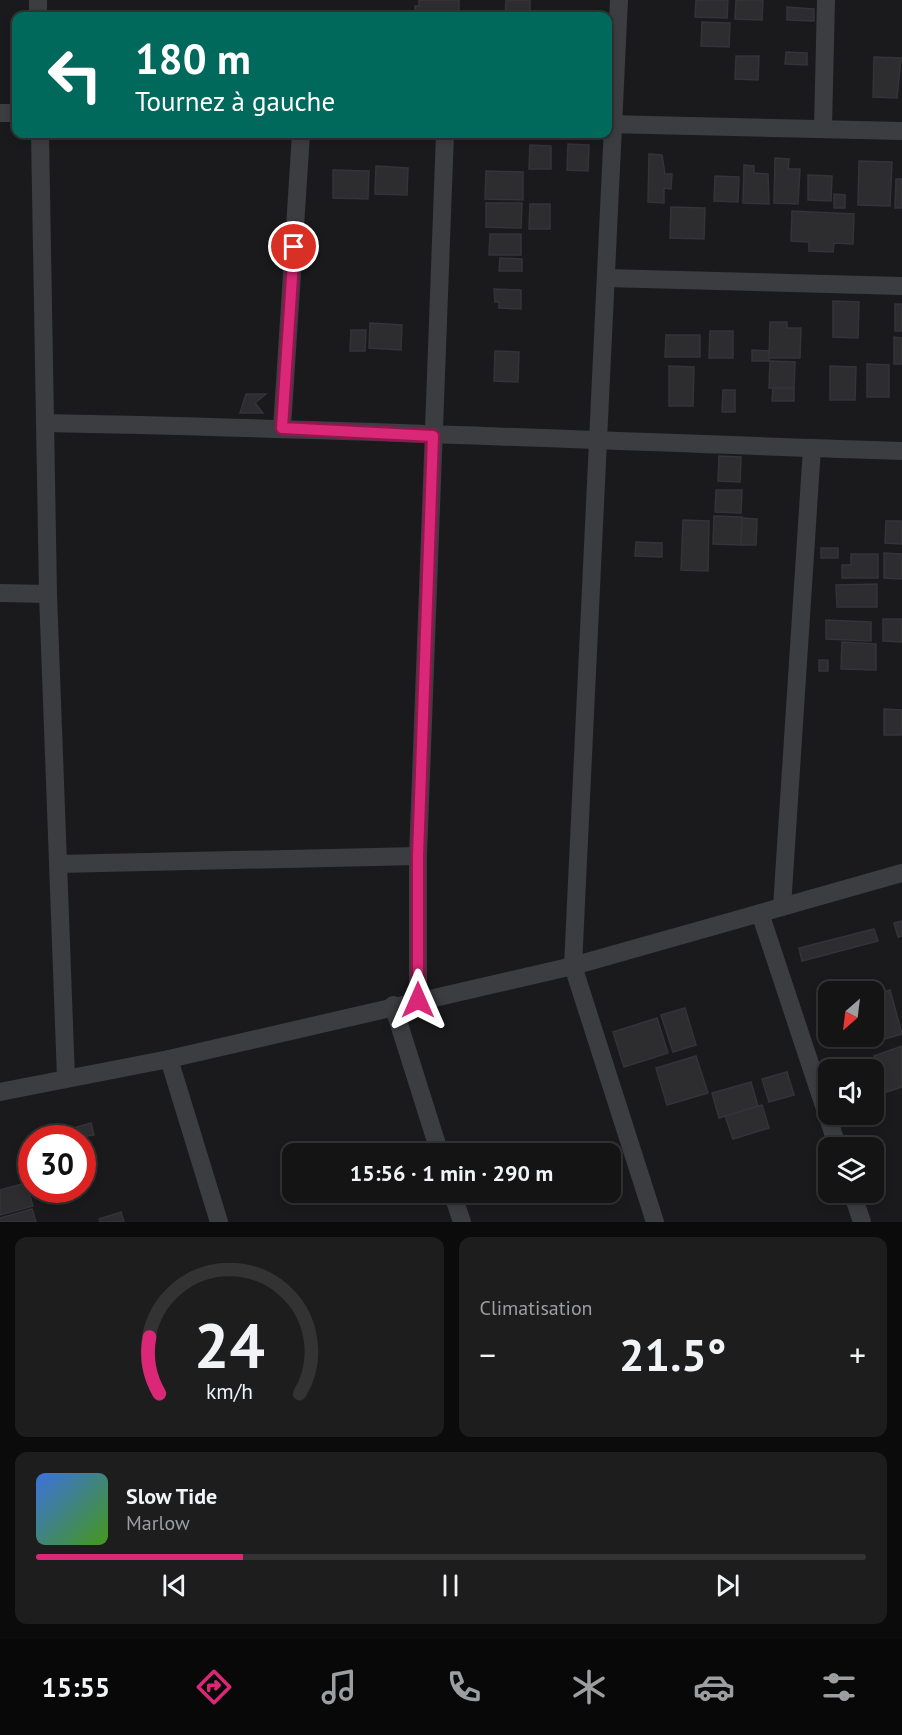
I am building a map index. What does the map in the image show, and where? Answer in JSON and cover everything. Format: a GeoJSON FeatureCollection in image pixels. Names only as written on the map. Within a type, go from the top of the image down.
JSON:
{"type":"FeatureCollection","features":[{"type":"Feature","properties":{"kind":"street"},"geometry":{"type":"LineString","coordinates":[[612,96],[619,0]]}},
{"type":"Feature","properties":{"kind":"street"},"geometry":{"type":"LineString","coordinates":[[823,127],[826,0]]}},
{"type":"Feature","properties":{"kind":"street"},"geometry":{"type":"LineString","coordinates":[[612,124],[823,127],[902,131]]}},
{"type":"Feature","properties":{"kind":"street"},"geometry":{"type":"LineString","coordinates":[[40,138],[48,594],[66,1078]]}},
{"type":"Feature","properties":{"kind":"street"},"geometry":{"type":"LineString","coordinates":[[282,428],[301,138]]}},
{"type":"Feature","properties":{"kind":"street"},"geometry":{"type":"LineString","coordinates":[[418,1000],[418,856],[445,138]]}},
{"type":"Feature","properties":{"kind":"street"},"geometry":{"type":"LineString","coordinates":[[610,138],[606,278],[573,966],[655,1222]]}},
{"type":"Feature","properties":{"kind":"street"},"geometry":{"type":"LineString","coordinates":[[606,278],[902,286]]}},
{"type":"Feature","properties":{"kind":"street"},"geometry":{"type":"LineString","coordinates":[[45,423],[282,428],[433,436],[902,451]]}},
{"type":"Feature","properties":{"kind":"street"},"geometry":{"type":"LineString","coordinates":[[782,907],[812,448]]}},
{"type":"Feature","properties":{"kind":"street"},"geometry":{"type":"LineString","coordinates":[[0,593],[48,594]]}},
{"type":"Feature","properties":{"kind":"street"},"geometry":{"type":"LineString","coordinates":[[58,864],[418,856]]}},
{"type":"Feature","properties":{"kind":"street"},"geometry":{"type":"LineString","coordinates":[[0,1092],[169,1059],[393,1005],[573,966],[902,873]]}},
{"type":"Feature","properties":{"kind":"street"},"geometry":{"type":"LineString","coordinates":[[760,913],[834,1137]]}},
{"type":"Feature","properties":{"kind":"street"},"geometry":{"type":"LineString","coordinates":[[393,1005],[437,1143]]}},
{"type":"Feature","properties":{"kind":"street"},"geometry":{"type":"LineString","coordinates":[[169,1059],[219,1222]]}},
{"type":"Feature","properties":{"kind":"street"},"geometry":{"type":"LineString","coordinates":[[456,1203],[462,1222]]}},
{"type":"Feature","properties":{"kind":"street"},"geometry":{"type":"LineString","coordinates":[[856,1203],[862,1222]]}},
{"type":"Feature","properties":{"kind":"building"},"geometry":{"type":"Polygon","coordinates":[[[419,0],[459,0],[459,11],[469,12],[415,12],[415,6],[419,6],[419,0]]]}},
{"type":"Feature","properties":{"kind":"building"},"geometry":{"type":"Polygon","coordinates":[[[506,0],[530,0],[530,12],[505,12],[506,0]]]}},
{"type":"Feature","properties":{"kind":"building"},"geometry":{"type":"Polygon","coordinates":[[[696,0],[728,0],[727,18],[695,17],[696,0]]]}},
{"type":"Feature","properties":{"kind":"building"},"geometry":{"type":"Polygon","coordinates":[[[736,0],[763,0],[762,20],[735,19],[736,0]]]}},
{"type":"Feature","properties":{"kind":"building"},"geometry":{"type":"Polygon","coordinates":[[[787,7],[814,9],[814,21],[787,20],[787,7]]]}},
{"type":"Feature","properties":{"kind":"building"},"geometry":{"type":"Polygon","coordinates":[[[702,22],[730,23],[729,47],[701,46],[702,22]]]}},
{"type":"Feature","properties":{"kind":"building"},"geometry":{"type":"Polygon","coordinates":[[[786,52],[807,53],[807,65],[785,64],[786,52]]]}},
{"type":"Feature","properties":{"kind":"building"},"geometry":{"type":"Polygon","coordinates":[[[736,56],[759,56],[758,80],[735,79],[736,56]]]}},
{"type":"Feature","properties":{"kind":"building"},"geometry":{"type":"Polygon","coordinates":[[[874,57],[901,58],[897,98],[873,97],[874,57]]]}},
{"type":"Feature","properties":{"kind":"building"},"geometry":{"type":"Polygon","coordinates":[[[568,144],[589,145],[588,171],[567,170],[568,144]]]}},
{"type":"Feature","properties":{"kind":"building"},"geometry":{"type":"Polygon","coordinates":[[[530,145],[551,146],[551,169],[529,169],[530,145]]]}},
{"type":"Feature","properties":{"kind":"building"},"geometry":{"type":"Polygon","coordinates":[[[649,154],[662,155],[665,174],[672,174],[671,189],[664,188],[664,203],[648,202],[649,154]]]}},
{"type":"Feature","properties":{"kind":"building"},"geometry":{"type":"Polygon","coordinates":[[[775,158],[789,159],[788,169],[800,169],[798,204],[774,203],[775,158]]]}},
{"type":"Feature","properties":{"kind":"building"},"geometry":{"type":"Polygon","coordinates":[[[859,161],[892,162],[890,206],[858,205],[859,161]]]}},
{"type":"Feature","properties":{"kind":"building"},"geometry":{"type":"Polygon","coordinates":[[[744,165],[754,166],[754,173],[768,174],[769,204],[743,203],[744,165]]]}},
{"type":"Feature","properties":{"kind":"building"},"geometry":{"type":"Polygon","coordinates":[[[376,166],[408,168],[407,195],[375,194],[376,166]]]}},
{"type":"Feature","properties":{"kind":"building"},"geometry":{"type":"Polygon","coordinates":[[[333,170],[369,171],[368,199],[333,198],[333,170]]]}},
{"type":"Feature","properties":{"kind":"building"},"geometry":{"type":"Polygon","coordinates":[[[486,171],[523,172],[523,200],[485,199],[486,171]]]}},
{"type":"Feature","properties":{"kind":"building"},"geometry":{"type":"Polygon","coordinates":[[[808,175],[832,176],[831,201],[808,200],[808,175]]]}},
{"type":"Feature","properties":{"kind":"building"},"geometry":{"type":"Polygon","coordinates":[[[715,176],[739,177],[738,202],[714,201],[715,176]]]}},
{"type":"Feature","properties":{"kind":"building"},"geometry":{"type":"Polygon","coordinates":[[[896,179],[902,179],[902,208],[895,208],[896,179]]]}},
{"type":"Feature","properties":{"kind":"building"},"geometry":{"type":"Polygon","coordinates":[[[834,194],[845,195],[845,208],[834,208],[834,194]]]}},
{"type":"Feature","properties":{"kind":"building"},"geometry":{"type":"Polygon","coordinates":[[[486,203],[522,203],[521,228],[486,227],[486,203]]]}},
{"type":"Feature","properties":{"kind":"building"},"geometry":{"type":"Polygon","coordinates":[[[530,204],[550,204],[550,229],[529,229],[530,204]]]}},
{"type":"Feature","properties":{"kind":"building"},"geometry":{"type":"Polygon","coordinates":[[[671,207],[705,208],[704,239],[670,238],[671,207]]]}},
{"type":"Feature","properties":{"kind":"building"},"geometry":{"type":"Polygon","coordinates":[[[792,211],[854,214],[853,244],[834,243],[833,252],[809,251],[809,242],[791,241],[792,211]]]}},
{"type":"Feature","properties":{"kind":"building"},"geometry":{"type":"Polygon","coordinates":[[[490,234],[521,234],[521,255],[489,255],[490,234]]]}},
{"type":"Feature","properties":{"kind":"building"},"geometry":{"type":"Polygon","coordinates":[[[500,258],[522,259],[522,271],[499,271],[500,258]]]}},
{"type":"Feature","properties":{"kind":"building"},"geometry":{"type":"Polygon","coordinates":[[[494,289],[521,290],[521,309],[499,308],[499,302],[495,302],[494,289]]]}},
{"type":"Feature","properties":{"kind":"building"},"geometry":{"type":"Polygon","coordinates":[[[833,301],[859,302],[858,338],[833,337],[833,301]]]}},
{"type":"Feature","properties":{"kind":"building"},"geometry":{"type":"Polygon","coordinates":[[[895,304],[902,304],[902,331],[895,331],[895,304]]]}},
{"type":"Feature","properties":{"kind":"building"},"geometry":{"type":"Polygon","coordinates":[[[770,322],[787,322],[787,328],[801,328],[800,358],[769,358],[770,322]]]}},
{"type":"Feature","properties":{"kind":"building"},"geometry":{"type":"Polygon","coordinates":[[[370,323],[402,325],[401,350],[369,348],[370,323]]]}},
{"type":"Feature","properties":{"kind":"building"},"geometry":{"type":"Polygon","coordinates":[[[351,330],[366,330],[365,351],[350,351],[351,330]]]}},
{"type":"Feature","properties":{"kind":"building"},"geometry":{"type":"Polygon","coordinates":[[[710,331],[733,331],[733,358],[709,358],[710,331]]]}},
{"type":"Feature","properties":{"kind":"building"},"geometry":{"type":"Polygon","coordinates":[[[666,335],[700,335],[700,357],[665,357],[666,335]]]}},
{"type":"Feature","properties":{"kind":"building"},"geometry":{"type":"Polygon","coordinates":[[[894,337],[902,338],[902,364],[894,364],[894,337]]]}},
{"type":"Feature","properties":{"kind":"building"},"geometry":{"type":"Polygon","coordinates":[[[752,350],[769,351],[769,361],[752,361],[752,350]]]}},
{"type":"Feature","properties":{"kind":"building"},"geometry":{"type":"Polygon","coordinates":[[[495,351],[519,352],[518,382],[494,381],[495,351]]]}},
{"type":"Feature","properties":{"kind":"building"},"geometry":{"type":"Polygon","coordinates":[[[770,361],[795,362],[794,388],[769,388],[770,361]]]}},
{"type":"Feature","properties":{"kind":"building"},"geometry":{"type":"Polygon","coordinates":[[[867,364],[889,365],[889,397],[867,397],[867,364]]]}},
{"type":"Feature","properties":{"kind":"building"},"geometry":{"type":"Polygon","coordinates":[[[669,366],[694,367],[693,406],[669,406],[669,366]]]}},
{"type":"Feature","properties":{"kind":"building"},"geometry":{"type":"Polygon","coordinates":[[[830,366],[856,367],[855,400],[830,400],[830,366]]]}},
{"type":"Feature","properties":{"kind":"building"},"geometry":{"type":"Polygon","coordinates":[[[773,388],[794,388],[794,401],[772,401],[773,388]]]}},
{"type":"Feature","properties":{"kind":"building"},"geometry":{"type":"Polygon","coordinates":[[[723,390],[735,390],[735,412],[722,412],[723,390]]]}},
{"type":"Feature","properties":{"kind":"building"},"geometry":{"type":"Polygon","coordinates":[[[246,394],[266,394],[255,403],[263,413],[240,413],[246,394]]]}},
{"type":"Feature","properties":{"kind":"building"},"geometry":{"type":"Polygon","coordinates":[[[719,456],[741,457],[740,482],[718,481],[719,456]]]}},
{"type":"Feature","properties":{"kind":"building"},"geometry":{"type":"Polygon","coordinates":[[[716,490],[742,490],[741,513],[715,512],[716,490]]]}},
{"type":"Feature","properties":{"kind":"building"},"geometry":{"type":"Polygon","coordinates":[[[714,516],[742,517],[741,545],[713,544],[714,516]]]}},
{"type":"Feature","properties":{"kind":"building"},"geometry":{"type":"Polygon","coordinates":[[[742,518],[757,519],[756,545],[741,545],[742,518]]]}},
{"type":"Feature","properties":{"kind":"building"},"geometry":{"type":"Polygon","coordinates":[[[683,520],[709,521],[708,571],[681,570],[683,520]]]}},
{"type":"Feature","properties":{"kind":"building"},"geometry":{"type":"Polygon","coordinates":[[[886,521],[902,521],[902,544],[885,543],[886,521]]]}},
{"type":"Feature","properties":{"kind":"building"},"geometry":{"type":"Polygon","coordinates":[[[636,542],[662,543],[662,557],[635,556],[636,542]]]}},
{"type":"Feature","properties":{"kind":"building"},"geometry":{"type":"Polygon","coordinates":[[[821,548],[838,548],[838,558],[821,558],[821,548]]]}},
{"type":"Feature","properties":{"kind":"building"},"geometry":{"type":"Polygon","coordinates":[[[884,553],[902,554],[902,579],[884,578],[884,553]]]}},
{"type":"Feature","properties":{"kind":"building"},"geometry":{"type":"Polygon","coordinates":[[[851,554],[878,554],[878,578],[842,578],[842,565],[851,565],[851,554]]]}},
{"type":"Feature","properties":{"kind":"building"},"geometry":{"type":"Polygon","coordinates":[[[877,584],[877,607],[837,607],[836,585],[877,584]]]}},
{"type":"Feature","properties":{"kind":"building"},"geometry":{"type":"Polygon","coordinates":[[[883,619],[902,619],[902,642],[883,641],[883,619]]]}},
{"type":"Feature","properties":{"kind":"building"},"geometry":{"type":"Polygon","coordinates":[[[826,620],[871,622],[871,641],[826,639],[826,620]]]}},
{"type":"Feature","properties":{"kind":"building"},"geometry":{"type":"Polygon","coordinates":[[[842,642],[876,644],[876,670],[841,669],[842,642]]]}},
{"type":"Feature","properties":{"kind":"building"},"geometry":{"type":"Polygon","coordinates":[[[819,660],[828,660],[828,671],[819,671],[819,660]]]}},
{"type":"Feature","properties":{"kind":"building"},"geometry":{"type":"Polygon","coordinates":[[[884,709],[902,710],[902,735],[884,735],[884,709]]]}},
{"type":"Feature","properties":{"kind":"building"},"geometry":{"type":"Polygon","coordinates":[[[902,921],[902,936],[898,937],[894,923],[902,921]]]}},
{"type":"Feature","properties":{"kind":"building"},"geometry":{"type":"Polygon","coordinates":[[[874,929],[878,941],[802,961],[799,948],[874,929]]]}},
{"type":"Feature","properties":{"kind":"building"},"geometry":{"type":"Polygon","coordinates":[[[890,990],[902,1034],[884,1039],[884,992],[890,990]]]}},
{"type":"Feature","properties":{"kind":"building"},"geometry":{"type":"Polygon","coordinates":[[[685,1008],[696,1045],[673,1052],[661,1015],[685,1008]]]}},
{"type":"Feature","properties":{"kind":"building"},"geometry":{"type":"Polygon","coordinates":[[[657,1018],[668,1053],[624,1067],[613,1032],[657,1018]]]}},
{"type":"Feature","properties":{"kind":"building"},"geometry":{"type":"Polygon","coordinates":[[[902,1046],[902,1087],[887,1092],[884,1084],[884,1059],[875,1059],[874,1056],[902,1046]]]}},
{"type":"Feature","properties":{"kind":"building"},"geometry":{"type":"Polygon","coordinates":[[[696,1056],[708,1093],[667,1105],[656,1068],[696,1056]]]}},
{"type":"Feature","properties":{"kind":"building"},"geometry":{"type":"Polygon","coordinates":[[[787,1072],[794,1095],[769,1102],[762,1079],[787,1072]]]}},
{"type":"Feature","properties":{"kind":"building"},"geometry":{"type":"Polygon","coordinates":[[[751,1082],[758,1106],[719,1118],[712,1093],[751,1082]]]}},
{"type":"Feature","properties":{"kind":"building"},"geometry":{"type":"Polygon","coordinates":[[[762,1105],[769,1128],[733,1139],[725,1116],[762,1105]]]}},
{"type":"Feature","properties":{"kind":"building"},"geometry":{"type":"Polygon","coordinates":[[[18,1185],[18,1203],[32,1203],[33,1206],[0,1215],[0,1190],[18,1185]]]}},
{"type":"Feature","properties":{"kind":"building"},"geometry":{"type":"Polygon","coordinates":[[[32,1209],[36,1222],[0,1222],[0,1218],[32,1209]]]}},
{"type":"Feature","properties":{"kind":"building"},"geometry":{"type":"Polygon","coordinates":[[[121,1212],[124,1222],[100,1222],[99,1219],[121,1212]]]}},
{"type":"Feature","properties":{"kind":"route"},"geometry":{"type":"LineString","coordinates":[[294,247],[282,428],[433,436],[418,856],[418,1000]]}}]}
